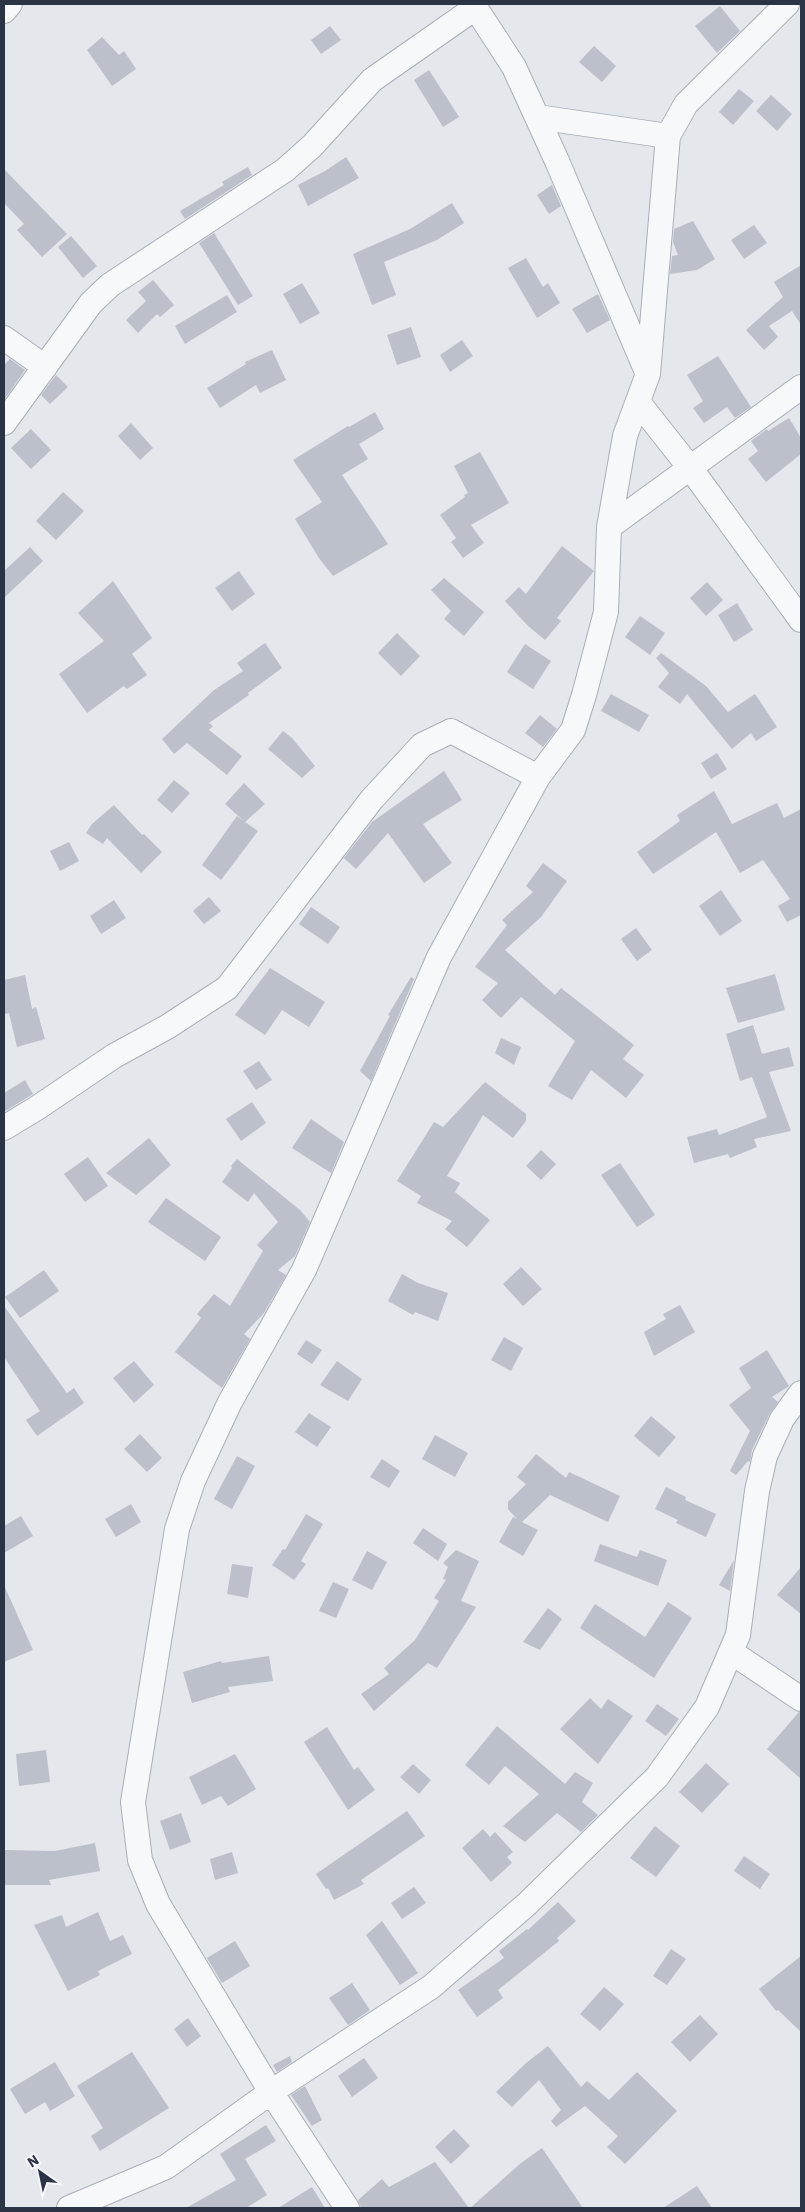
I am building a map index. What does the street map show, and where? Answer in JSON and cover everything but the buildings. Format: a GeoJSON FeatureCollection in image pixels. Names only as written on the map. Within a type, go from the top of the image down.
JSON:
{"type":"FeatureCollection","features":[{"type":"Feature","properties":{"kind":"street"},"geometry":{"type":"LineString","coordinates":[[4,11],[10,4]]}},
{"type":"Feature","properties":{"kind":"street"},"geometry":{"type":"LineString","coordinates":[[347,2208],[271,2092],[158,1904],[140,1860],[133,1802],[177,1530],[193,1480],[230,1402],[304,1270],[439,957],[538,777],[573,730],[606,612],[609,528],[625,436],[648,374],[668,136],[686,104],[788,4]]}},
{"type":"Feature","properties":{"kind":"street"},"geometry":{"type":"LineString","coordinates":[[4,423],[92,303],[110,285],[285,170],[312,146],[372,80],[474,6],[514,67],[648,374]]}},
{"type":"Feature","properties":{"kind":"street"},"geometry":{"type":"LineString","coordinates":[[537,117],[668,136]]}},
{"type":"Feature","properties":{"kind":"street"},"geometry":{"type":"LineString","coordinates":[[4,338],[45,367]]}},
{"type":"Feature","properties":{"kind":"street"},"geometry":{"type":"LineString","coordinates":[[609,528],[801,387]]}},
{"type":"Feature","properties":{"kind":"street"},"geometry":{"type":"LineString","coordinates":[[638,402],[691,468],[801,620]]}},
{"type":"Feature","properties":{"kind":"street"},"geometry":{"type":"LineString","coordinates":[[4,1128],[114,1056],[167,1027],[227,988],[372,800],[422,745],[451,731],[538,777]]}},
{"type":"Feature","properties":{"kind":"street"},"geometry":{"type":"LineString","coordinates":[[69,2208],[166,2167],[271,2092],[431,1987],[527,1904],[657,1777],[707,1707],[738,1635],[757,1491],[765,1456],[782,1419],[801,1393]]}},
{"type":"Feature","properties":{"kind":"street"},"geometry":{"type":"LineString","coordinates":[[731,1652],[801,1699]]}}]}
